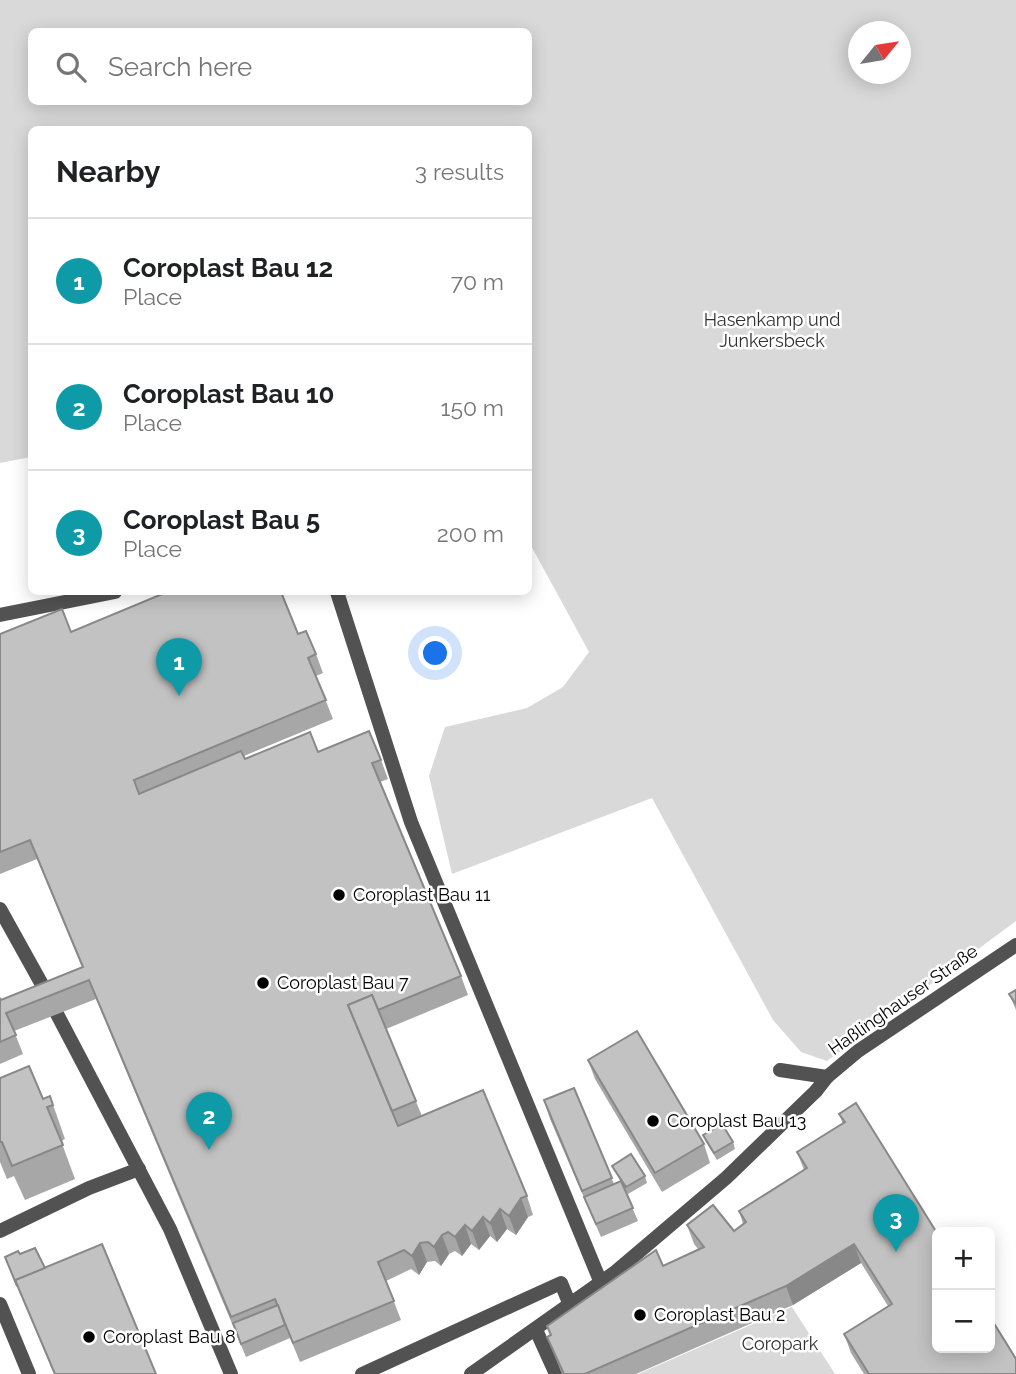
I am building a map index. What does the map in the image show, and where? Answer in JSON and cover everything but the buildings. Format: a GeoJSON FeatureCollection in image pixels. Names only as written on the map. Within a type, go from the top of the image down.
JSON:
{"type":"FeatureCollection","features":[{"type":"Feature","properties":{"kind":"street"},"geometry":{"type":"LineString","coordinates":[[0,615],[101,595]]}},
{"type":"Feature","properties":{"kind":"street"},"geometry":{"type":"LineString","coordinates":[[338,595],[411,822],[601,1283]]}},
{"type":"Feature","properties":{"kind":"street"},"geometry":{"type":"LineString","coordinates":[[0,909],[170,1229],[231,1374]]}},
{"type":"Feature","properties":{"kind":"street","name":"Haßlinghauser Straße"},"geometry":{"type":"LineString","coordinates":[[471,1374],[601,1283],[726,1178],[816,1091],[827,1077],[858,1051],[1016,945]]}},
{"type":"Feature","properties":{"kind":"street"},"geometry":{"type":"LineString","coordinates":[[780,1070],[827,1077]]}},
{"type":"Feature","properties":{"kind":"street"},"geometry":{"type":"LineString","coordinates":[[0,1231],[89,1188],[139,1169]]}},
{"type":"Feature","properties":{"kind":"street"},"geometry":{"type":"LineString","coordinates":[[362,1374],[561,1283],[570,1305]]}},
{"type":"Feature","properties":{"kind":"street"},"geometry":{"type":"LineString","coordinates":[[0,1304],[29,1374]]}},
{"type":"Feature","properties":{"kind":"street"},"geometry":{"type":"LineString","coordinates":[[536,1330],[556,1374]]}},
{"type":"Feature","properties":{"kind":"green space","name":"Hasenkamp und Junkersbeck"},"geometry":{"type":"Polygon","coordinates":[[[0,0],[1016,0],[1016,921],[827,1061],[801,1052],[773,1020],[652,798],[452,874],[429,776],[445,727],[527,708],[563,687],[589,652],[532,548],[532,126],[28,126],[28,458],[0,463],[0,0]]]}},
{"type":"Feature","properties":{"kind":"green space","name":"Coropark"},"geometry":{"type":"Polygon","coordinates":[[[792,1307],[835,1374],[638,1374],[792,1307]]]}},
{"type":"Feature","properties":{"kind":"place","name":"Coroplast Bau 12"},"geometry":{"type":"Point","coordinates":[179,696]}},
{"type":"Feature","properties":{"kind":"place","name":"Coroplast Bau 11"},"geometry":{"type":"Point","coordinates":[339,895]}},
{"type":"Feature","properties":{"kind":"place","name":"Coroplast Bau 7"},"geometry":{"type":"Point","coordinates":[263,983]}},
{"type":"Feature","properties":{"kind":"place","name":"Coroplast Bau 13"},"geometry":{"type":"Point","coordinates":[653,1121]}},
{"type":"Feature","properties":{"kind":"place","name":"Coroplast Bau 10"},"geometry":{"type":"Point","coordinates":[209,1150]}},
{"type":"Feature","properties":{"kind":"place","name":"Coroplast Bau 5"},"geometry":{"type":"Point","coordinates":[896,1252]}},
{"type":"Feature","properties":{"kind":"place","name":"Coroplast Bau 2"},"geometry":{"type":"Point","coordinates":[640,1315]}},
{"type":"Feature","properties":{"kind":"place","name":"Coroplast Bau 8"},"geometry":{"type":"Point","coordinates":[89,1337]}}]}
